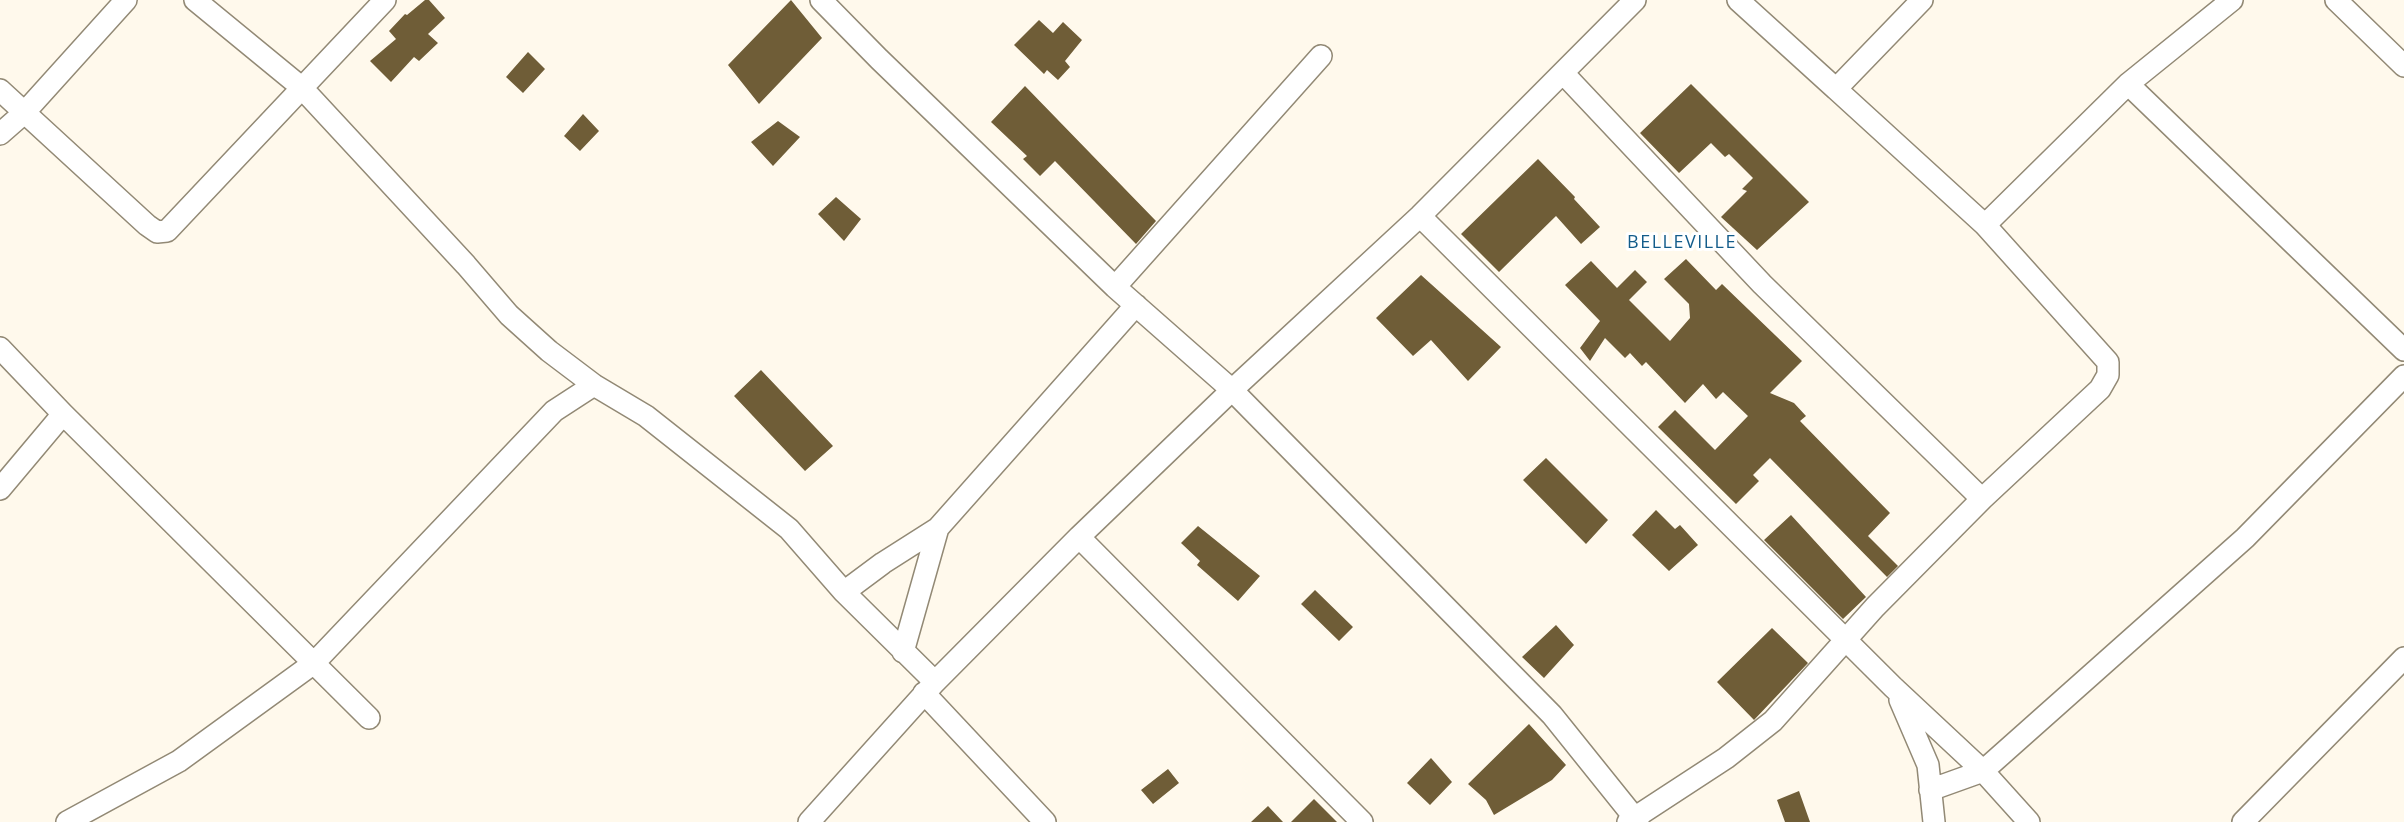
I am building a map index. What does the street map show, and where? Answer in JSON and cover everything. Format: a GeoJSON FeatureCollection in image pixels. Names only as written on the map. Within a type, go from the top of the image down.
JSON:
{"type":"FeatureCollection","features":[{"type":"Feature","properties":{"kind":"street"},"geometry":{"type":"LineString","coordinates":[[0,134],[24,113],[126,0]]}},
{"type":"Feature","properties":{"kind":"street"},"geometry":{"type":"LineString","coordinates":[[195,0],[301,87],[466,265],[509,315],[549,351],[594,385],[646,416],[789,529],[844,592],[903,652],[929,688],[1045,822]]}},
{"type":"Feature","properties":{"kind":"street"},"geometry":{"type":"LineString","coordinates":[[0,90],[157,232],[167,231],[385,0]]}},
{"type":"Feature","properties":{"kind":"street"},"geometry":{"type":"LineString","coordinates":[[821,0],[1115,287],[1232,390],[1552,716],[1634,821],[1726,758],[1773,721],[1846,639],[1982,498],[2100,389],[2108,375],[2108,362],[1984,225],[1738,0]]}},
{"type":"Feature","properties":{"kind":"street"},"geometry":{"type":"LineString","coordinates":[[809,822],[929,688],[1079,537],[1232,390],[1420,216],[1635,0]]}},
{"type":"Feature","properties":{"kind":"street"},"geometry":{"type":"LineString","coordinates":[[1836,89],[1922,0]]}},
{"type":"Feature","properties":{"kind":"street"},"geometry":{"type":"LineString","coordinates":[[1984,225],[2128,84],[2232,0]]}},
{"type":"Feature","properties":{"kind":"street"},"geometry":{"type":"LineString","coordinates":[[2336,0],[2404,66]]}},
{"type":"Feature","properties":{"kind":"street"},"geometry":{"type":"LineString","coordinates":[[1115,287],[1320,56]]}},
{"type":"Feature","properties":{"kind":"street"},"geometry":{"type":"LineString","coordinates":[[1563,73],[1762,284],[1982,498]]}},
{"type":"Feature","properties":{"kind":"street"},"geometry":{"type":"LineString","coordinates":[[2128,84],[2404,350]]}},
{"type":"Feature","properties":{"kind":"street"},"geometry":{"type":"LineString","coordinates":[[1420,216],[1893,687],[1983,771],[2029,822]]}},
{"type":"Feature","properties":{"kind":"street"},"geometry":{"type":"LineString","coordinates":[[844,592],[883,563],[938,528],[1136,305]]}},
{"type":"Feature","properties":{"kind":"street"},"geometry":{"type":"LineString","coordinates":[[0,348],[63,414],[369,718]]}},
{"type":"Feature","properties":{"kind":"street"},"geometry":{"type":"LineString","coordinates":[[1930,790],[1983,771],[2245,538],[2404,376]]}},
{"type":"Feature","properties":{"kind":"street"},"geometry":{"type":"LineString","coordinates":[[67,822],[179,761],[314,663],[554,411],[594,385]]}},
{"type":"Feature","properties":{"kind":"street"},"geometry":{"type":"LineString","coordinates":[[0,489],[63,414]]}},
{"type":"Feature","properties":{"kind":"street"},"geometry":{"type":"LineString","coordinates":[[903,652],[938,528]]}},
{"type":"Feature","properties":{"kind":"street"},"geometry":{"type":"LineString","coordinates":[[1079,537],[1362,822]]}},
{"type":"Feature","properties":{"kind":"street"},"geometry":{"type":"LineString","coordinates":[[2243,822],[2404,658]]}},
{"type":"Feature","properties":{"kind":"street"},"geometry":{"type":"LineString","coordinates":[[1893,687],[1914,728],[1928,765],[1934,822]]}},
{"type":"Feature","properties":{"kind":"building"},"geometry":{"type":"Polygon","coordinates":[[[425,0],[429,0],[445,18],[428,34],[438,43],[419,61],[414,57],[391,82],[370,61],[396,39],[389,31],[405,14],[407,15],[425,0]]]}},
{"type":"Feature","properties":{"kind":"building"},"geometry":{"type":"Polygon","coordinates":[[[791,0],[822,38],[759,104],[728,65],[791,0]]]}},
{"type":"Feature","properties":{"kind":"building"},"geometry":{"type":"Polygon","coordinates":[[[1039,20],[1053,33],[1063,22],[1082,40],[1065,61],[1070,67],[1058,80],[1047,70],[1044,74],[1014,45],[1039,20]]]}},
{"type":"Feature","properties":{"kind":"building"},"geometry":{"type":"Polygon","coordinates":[[[528,52],[545,69],[523,93],[506,77],[528,52]]]}},
{"type":"Feature","properties":{"kind":"building"},"geometry":{"type":"Polygon","coordinates":[[[1691,84],[1809,202],[1757,250],[1721,217],[1747,191],[1742,189],[1753,178],[1729,154],[1725,157],[1711,143],[1679,173],[1640,133],[1691,84]]]}},
{"type":"Feature","properties":{"kind":"building"},"geometry":{"type":"Polygon","coordinates":[[[1025,86],[1156,221],[1136,244],[1055,161],[1040,176],[1023,159],[1027,156],[991,122],[1025,86]]]}},
{"type":"Feature","properties":{"kind":"building"},"geometry":{"type":"Polygon","coordinates":[[[583,114],[599,131],[580,151],[564,136],[583,114]]]}},
{"type":"Feature","properties":{"kind":"building"},"geometry":{"type":"Polygon","coordinates":[[[778,121],[800,137],[773,166],[751,142],[778,121]]]}},
{"type":"Feature","properties":{"kind":"building"},"geometry":{"type":"Polygon","coordinates":[[[1538,159],[1600,227],[1581,244],[1556,216],[1499,272],[1461,234],[1538,159]]]}},
{"type":"Feature","properties":{"kind":"building"},"geometry":{"type":"Polygon","coordinates":[[[836,197],[861,219],[844,241],[818,214],[836,197]]]}},
{"type":"Feature","properties":{"kind":"building"},"geometry":{"type":"Polygon","coordinates":[[[1686,259],[1716,290],[1722,284],[1802,361],[1770,393],[1794,403],[1806,416],[1800,421],[1890,513],[1868,536],[1898,566],[1887,577],[1770,458],[1753,475],[1759,481],[1736,504],[1658,427],[1675,410],[1715,450],[1748,416],[1723,392],[1716,399],[1703,384],[1685,403],[1646,362],[1642,366],[1630,353],[1625,358],[1605,338],[1590,361],[1580,348],[1600,321],[1565,285],[1591,261],[1617,288],[1635,270],[1647,282],[1629,300],[1670,341],[1690,318],[1689,304],[1664,279],[1686,259]]]}},
{"type":"Feature","properties":{"kind":"building"},"geometry":{"type":"Polygon","coordinates":[[[1421,275],[1501,347],[1468,381],[1431,340],[1413,356],[1376,318],[1421,275]]]}},
{"type":"Feature","properties":{"kind":"building"},"geometry":{"type":"Polygon","coordinates":[[[761,370],[833,446],[805,471],[734,396],[761,370]]]}},
{"type":"Feature","properties":{"kind":"building"},"geometry":{"type":"Polygon","coordinates":[[[1546,458],[1608,520],[1586,544],[1523,480],[1546,458]]]}},
{"type":"Feature","properties":{"kind":"building"},"geometry":{"type":"Polygon","coordinates":[[[1656,510],[1675,529],[1680,525],[1698,545],[1669,571],[1632,535],[1656,510]]]}},
{"type":"Feature","properties":{"kind":"building"},"geometry":{"type":"Polygon","coordinates":[[[1791,515],[1866,597],[1843,619],[1764,540],[1791,515]]]}},
{"type":"Feature","properties":{"kind":"building"},"geometry":{"type":"Polygon","coordinates":[[[1198,526],[1260,576],[1238,601],[1197,565],[1200,561],[1181,543],[1198,526]]]}},
{"type":"Feature","properties":{"kind":"building"},"geometry":{"type":"Polygon","coordinates":[[[1315,590],[1353,627],[1339,641],[1301,604],[1315,590]]]}},
{"type":"Feature","properties":{"kind":"building"},"geometry":{"type":"Polygon","coordinates":[[[1556,625],[1574,645],[1544,678],[1522,657],[1556,625]]]}},
{"type":"Feature","properties":{"kind":"building"},"geometry":{"type":"Polygon","coordinates":[[[1772,628],[1808,663],[1754,720],[1717,682],[1772,628]]]}},
{"type":"Feature","properties":{"kind":"building"},"geometry":{"type":"Polygon","coordinates":[[[1529,724],[1566,765],[1552,780],[1494,815],[1486,800],[1468,784],[1529,724]]]}},
{"type":"Feature","properties":{"kind":"building"},"geometry":{"type":"Polygon","coordinates":[[[1431,758],[1452,782],[1430,805],[1407,783],[1431,758]]]}},
{"type":"Feature","properties":{"kind":"building"},"geometry":{"type":"Polygon","coordinates":[[[1168,769],[1179,783],[1153,804],[1141,790],[1168,769]]]}},
{"type":"Feature","properties":{"kind":"building"},"geometry":{"type":"Polygon","coordinates":[[[1799,791],[1810,822],[1785,822],[1777,800],[1799,791]]]}},
{"type":"Feature","properties":{"kind":"building"},"geometry":{"type":"Polygon","coordinates":[[[1314,799],[1337,822],[1291,822],[1314,799]]]}},
{"type":"Feature","properties":{"kind":"building"},"geometry":{"type":"Polygon","coordinates":[[[1268,806],[1283,822],[1251,822],[1268,806]]]}},
{"type":"Feature","properties":{"kind":"district","name":"BELLEVILLE"},"geometry":{"type":"Point","coordinates":[1682,243]}}]}
